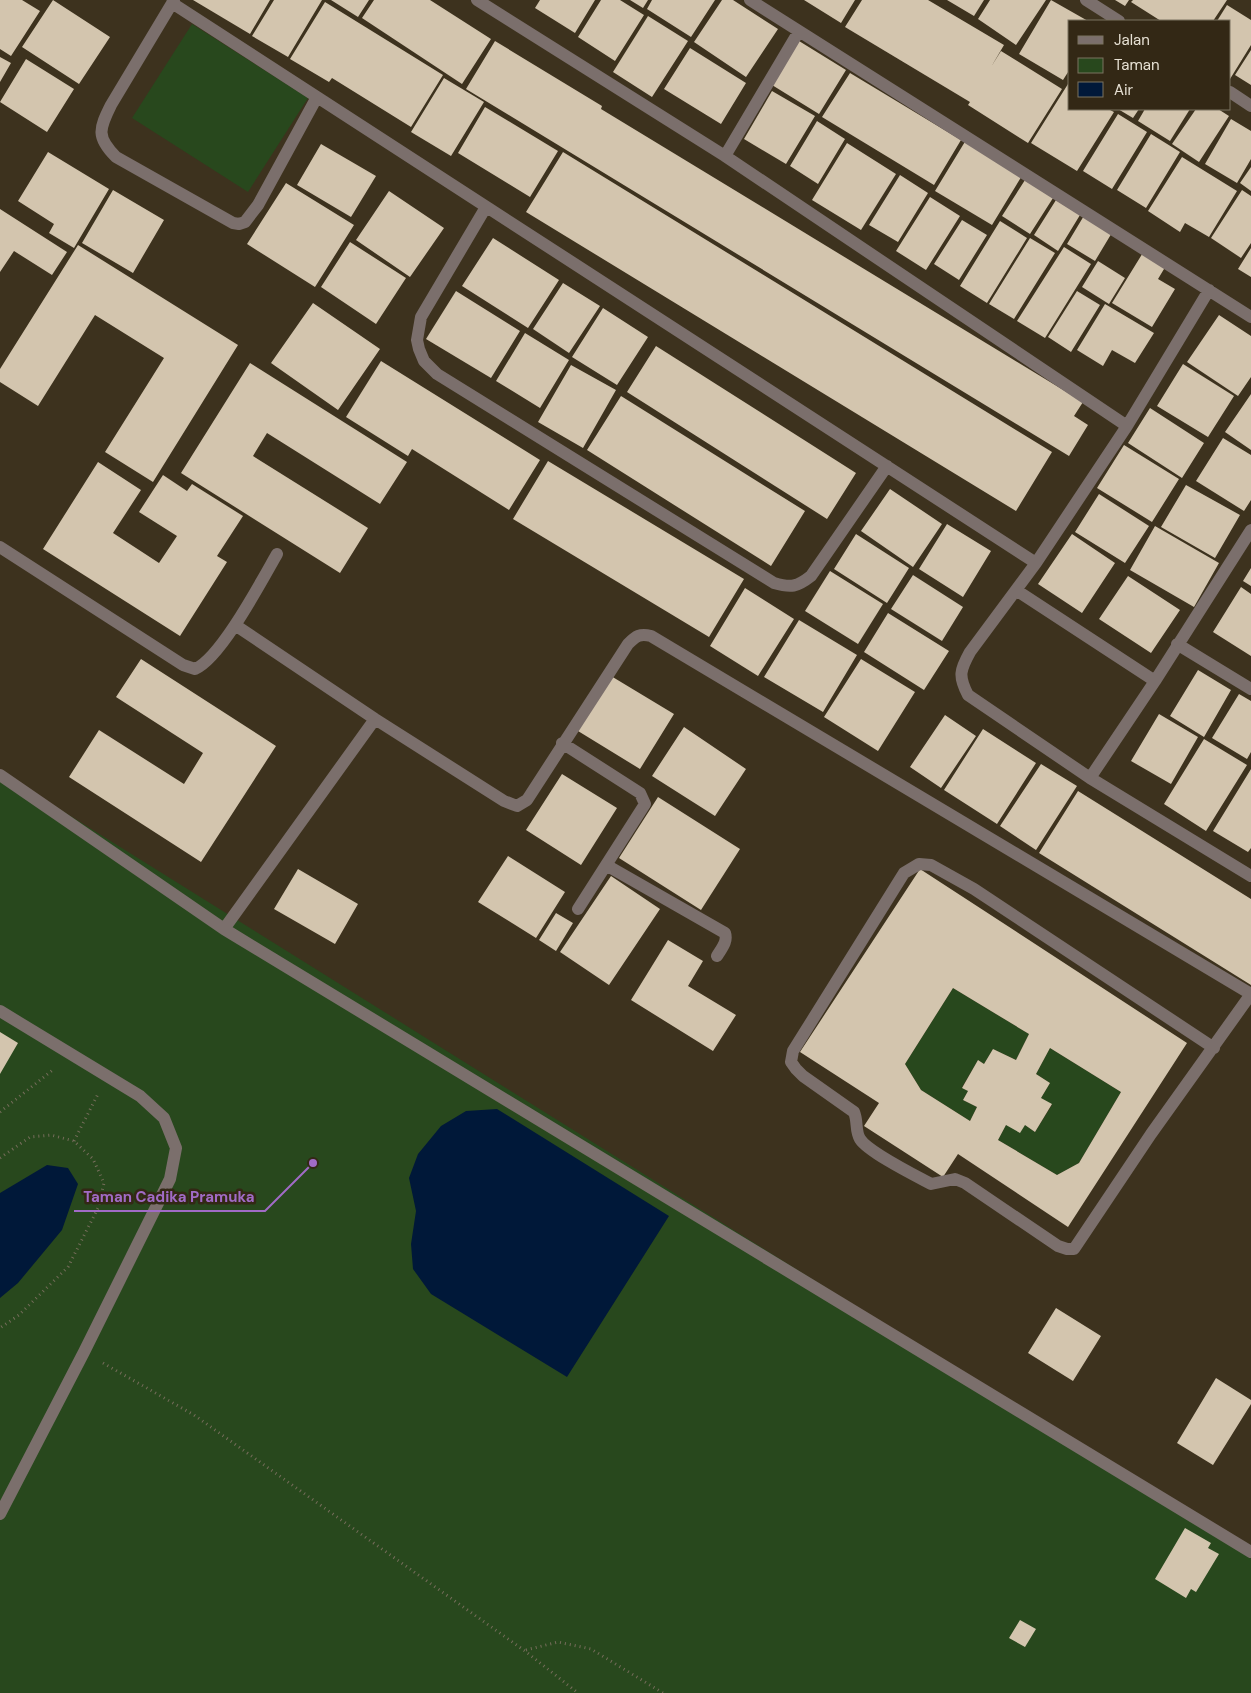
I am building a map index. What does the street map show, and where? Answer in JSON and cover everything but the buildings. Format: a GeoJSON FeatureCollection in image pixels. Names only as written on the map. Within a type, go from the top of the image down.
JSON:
{"type":"FeatureCollection","features":[{"type":"Feature","properties":{"kind":"street"},"geometry":{"type":"LineString","coordinates":[[477,0],[725,156],[1127,426]]}},
{"type":"Feature","properties":{"kind":"street"},"geometry":{"type":"LineString","coordinates":[[750,0],[1251,317]]}},
{"type":"Feature","properties":{"kind":"street"},"geometry":{"type":"LineString","coordinates":[[1086,0],[1117,20]]}},
{"type":"Feature","properties":{"kind":"street"},"geometry":{"type":"LineString","coordinates":[[317,97],[258,205],[246,222],[239,224],[233,223],[116,157],[101,138],[104,118],[173,2],[1036,563]]}},
{"type":"Feature","properties":{"kind":"street"},"geometry":{"type":"LineString","coordinates":[[725,156],[799,31]]}},
{"type":"Feature","properties":{"kind":"street"},"geometry":{"type":"LineString","coordinates":[[1231,93],[1251,106]]}},
{"type":"Feature","properties":{"kind":"street"},"geometry":{"type":"LineString","coordinates":[[486,207],[421,317],[417,340],[419,349],[424,361],[437,374],[774,583],[785,586],[795,586],[811,576],[886,466]]}},
{"type":"Feature","properties":{"kind":"street"},"geometry":{"type":"LineString","coordinates":[[1210,290],[1127,426],[1036,563],[970,652],[962,666],[960,678],[968,695],[1090,778],[1251,876]]}},
{"type":"Feature","properties":{"kind":"street"},"geometry":{"type":"LineString","coordinates":[[1090,778],[1155,681],[1251,530]]}},
{"type":"Feature","properties":{"kind":"street"},"geometry":{"type":"LineString","coordinates":[[0,547],[188,668],[195,669],[204,664],[235,625],[277,554]]}},
{"type":"Feature","properties":{"kind":"street"},"geometry":{"type":"LineString","coordinates":[[1016,590],[1155,681]]}},
{"type":"Feature","properties":{"kind":"street"},"geometry":{"type":"LineString","coordinates":[[235,625],[375,720],[504,801],[517,806],[527,800],[562,743],[628,644],[637,635],[651,636],[1251,994],[1214,1048],[1151,1134],[1075,1248],[1071,1250],[1058,1246],[965,1183],[955,1178],[932,1184],[907,1172],[867,1146],[859,1138],[854,1112],[803,1076],[791,1062],[793,1051],[904,873],[919,864],[931,865],[974,889],[1214,1048]]}},
{"type":"Feature","properties":{"kind":"street"},"geometry":{"type":"LineString","coordinates":[[1177,644],[1251,689]]}},
{"type":"Feature","properties":{"kind":"street"},"geometry":{"type":"LineString","coordinates":[[224,929],[375,720]]}},
{"type":"Feature","properties":{"kind":"street"},"geometry":{"type":"LineString","coordinates":[[562,743],[640,793],[644,804],[578,909]]}},
{"type":"Feature","properties":{"kind":"street"},"geometry":{"type":"LineString","coordinates":[[0,776],[224,929],[1251,1552]]}},
{"type":"Feature","properties":{"kind":"street"},"geometry":{"type":"LineString","coordinates":[[606,864],[726,933],[726,942],[717,956]]}},
{"type":"Feature","properties":{"kind":"street"},"geometry":{"type":"LineString","coordinates":[[0,1010],[140,1096],[164,1118],[176,1148],[170,1179],[84,1352],[0,1514]]}},
{"type":"Feature","properties":{"kind":"path"},"geometry":{"type":"LineString","coordinates":[[0,1112],[73,1054]]}},
{"type":"Feature","properties":{"kind":"path"},"geometry":{"type":"LineString","coordinates":[[74,1141],[108,1076]]}},
{"type":"Feature","properties":{"kind":"path"},"geometry":{"type":"LineString","coordinates":[[0,1158],[30,1137],[51,1135],[74,1141],[94,1159],[104,1183],[98,1208],[68,1267],[18,1315],[0,1328]]}},
{"type":"Feature","properties":{"kind":"path"},"geometry":{"type":"LineString","coordinates":[[84,1352],[194,1415],[525,1651],[578,1693]]}},
{"type":"Feature","properties":{"kind":"path"},"geometry":{"type":"LineString","coordinates":[[525,1651],[558,1642],[591,1649],[663,1693]]}},
{"type":"Feature","properties":{"kind":"green space"},"geometry":{"type":"Polygon","coordinates":[[[192,24],[308,98],[248,192],[132,118],[192,24]]]}},
{"type":"Feature","properties":{"kind":"green space"},"geometry":{"type":"Polygon","coordinates":[[[0,772],[1251,1553],[1251,1693],[0,1693],[0,772]]]}},
{"type":"Feature","properties":{"kind":"green space"},"geometry":{"type":"Polygon","coordinates":[[[953,988],[1029,1034],[1016,1060],[993,1049],[984,1064],[978,1060],[962,1087],[968,1091],[963,1100],[977,1107],[970,1121],[921,1090],[905,1064],[953,988]]]}},
{"type":"Feature","properties":{"kind":"green space"},"geometry":{"type":"Polygon","coordinates":[[[1050,1048],[1121,1092],[1079,1163],[1057,1175],[998,1140],[1006,1125],[1025,1125],[1035,1132],[1052,1105],[1041,1098],[1050,1083],[1036,1074],[1050,1048]]]}},
{"type":"Feature","properties":{"kind":"water"},"geometry":{"type":"Polygon","coordinates":[[[497,1109],[669,1216],[567,1377],[431,1294],[413,1269],[411,1244],[416,1211],[409,1178],[418,1154],[441,1126],[466,1111],[497,1109]]]}},
{"type":"Feature","properties":{"kind":"water"},"geometry":{"type":"Polygon","coordinates":[[[47,1165],[68,1168],[78,1184],[62,1230],[18,1283],[0,1298],[0,1193],[47,1165]]]}},
{"type":"Feature","properties":{"kind":"place","name":"Taman Cadika Pramuka"},"geometry":{"type":"Point","coordinates":[313,1163]}}]}
